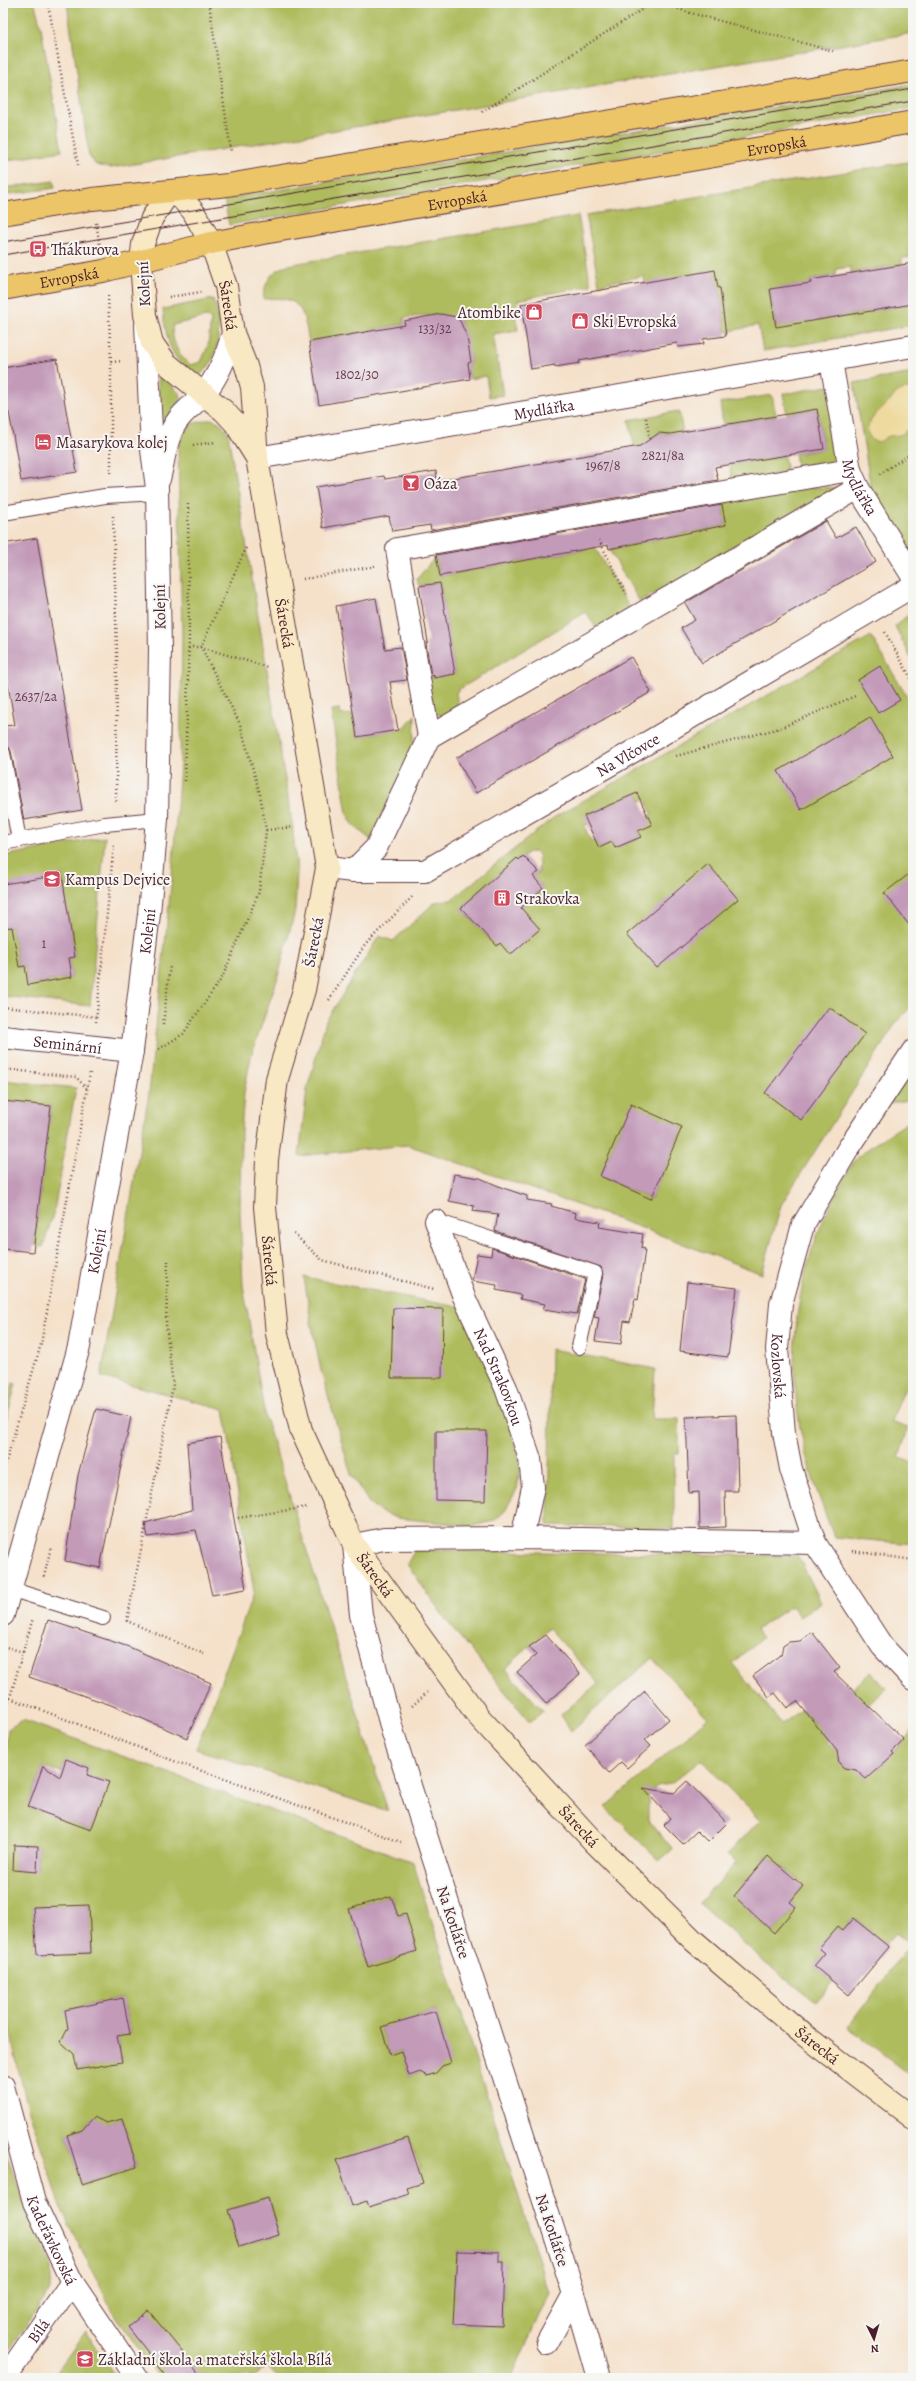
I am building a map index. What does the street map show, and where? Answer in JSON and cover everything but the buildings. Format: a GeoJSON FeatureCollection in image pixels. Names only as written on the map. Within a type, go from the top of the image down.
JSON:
{"type":"FeatureCollection","features":[{"type":"Feature","properties":{"kind":"main road"},"geometry":{"type":"LineString","coordinates":[[3,214],[92,199],[228,185],[913,71]]}},
{"type":"Feature","properties":{"kind":"main road","name":"Evropská"},"geometry":{"type":"LineString","coordinates":[[3,289],[141,262],[211,243],[913,122]]}},
{"type":"Feature","properties":{"kind":"street","name":"Šárecká"},"geometry":{"type":"LineString","coordinates":[[170,191],[182,199],[193,211],[211,243],[226,286],[233,333],[246,366],[252,387],[257,458],[327,868],[304,990],[277,1080],[267,1160],[265,1207],[278,1334],[301,1430],[354,1546],[478,1716],[593,1841],[694,1941],[803,2034],[913,2118]]}},
{"type":"Feature","properties":{"kind":"street","name":"Kolejní"},"geometry":{"type":"LineString","coordinates":[[3,1615],[79,1347],[132,1051],[149,914],[157,819],[160,650],[157,490],[152,450],[141,262],[146,231],[158,208],[170,191]]}},
{"type":"Feature","properties":{"kind":"street"},"geometry":{"type":"LineString","coordinates":[[145,315],[152,343],[166,363],[224,411],[235,423],[257,458]]}},
{"type":"Feature","properties":{"kind":"street"},"geometry":{"type":"LineString","coordinates":[[157,490],[171,432],[177,420],[203,394],[224,362],[233,333]]}},
{"type":"Feature","properties":{"kind":"street","name":"Mydlářka"},"geometry":{"type":"LineString","coordinates":[[257,458],[913,346]]}},
{"type":"Feature","properties":{"kind":"street","name":"Mydlářka"},"geometry":{"type":"LineString","coordinates":[[831,361],[854,479],[913,577]]}},
{"type":"Feature","properties":{"kind":"street"},"geometry":{"type":"LineString","coordinates":[[429,738],[397,549],[587,516],[854,479]]}},
{"type":"Feature","properties":{"kind":"street"},"geometry":{"type":"LineString","coordinates":[[353,871],[376,848],[429,738],[854,479]]}},
{"type":"Feature","properties":{"kind":"street","name":"Na Vlčovce"},"geometry":{"type":"LineString","coordinates":[[327,868],[353,871],[425,871],[625,756],[913,586]]}},
{"type":"Feature","properties":{"kind":"street","name":"Seminární"},"geometry":{"type":"LineString","coordinates":[[3,1038],[132,1051]]}},
{"type":"Feature","properties":{"kind":"street","name":"Kozlovská"},"geometry":{"type":"LineString","coordinates":[[913,1051],[848,1149],[803,1224],[781,1304],[778,1349],[784,1433],[791,1469],[815,1543],[882,1646],[913,1679]]}},
{"type":"Feature","properties":{"kind":"street","name":"Nad Strakovkou"},"geometry":{"type":"LineString","coordinates":[[436,1221],[464,1297],[506,1388],[530,1459],[533,1487],[522,1538]]}},
{"type":"Feature","properties":{"kind":"street"},"geometry":{"type":"LineString","coordinates":[[354,1546],[384,1539],[522,1538],[815,1543]]}},
{"type":"Feature","properties":{"kind":"street","name":"Na Kotlářce"},"geometry":{"type":"LineString","coordinates":[[354,1546],[360,1615],[393,1733],[574,2294],[598,2378]]}},
{"type":"Feature","properties":{"kind":"street","name":"Kadeřávkovská"},"geometry":{"type":"LineString","coordinates":[[3,2086],[34,2202],[72,2282],[137,2378]]}},
{"type":"Feature","properties":{"kind":"street","name":"Bílá"},"geometry":{"type":"LineString","coordinates":[[5,2378],[72,2282]]}},
{"type":"Feature","properties":{"kind":"street"},"geometry":{"type":"LineString","coordinates":[[547,2344],[574,2294]]}},
{"type":"Feature","properties":{"kind":"lane"},"geometry":{"type":"LineString","coordinates":[[3,513],[157,490]]}},
{"type":"Feature","properties":{"kind":"lane"},"geometry":{"type":"LineString","coordinates":[[3,753],[19,840]]}},
{"type":"Feature","properties":{"kind":"lane"},"geometry":{"type":"LineString","coordinates":[[3,842],[116,823],[157,819]]}},
{"type":"Feature","properties":{"kind":"lane"},"geometry":{"type":"LineString","coordinates":[[436,1221],[595,1274],[579,1347]]}},
{"type":"Feature","properties":{"kind":"lane"},"geometry":{"type":"LineString","coordinates":[[10,1589],[103,1618]]}},
{"type":"Feature","properties":{"kind":"path"},"geometry":{"type":"LineString","coordinates":[[48,3],[78,165]]}},
{"type":"Feature","properties":{"kind":"path"},"geometry":{"type":"LineString","coordinates":[[209,3],[231,152]]}},
{"type":"Feature","properties":{"kind":"path"},"geometry":{"type":"LineString","coordinates":[[482,112],[652,3]]}},
{"type":"Feature","properties":{"kind":"path"},"geometry":{"type":"LineString","coordinates":[[663,3],[687,12],[833,51]]}},
{"type":"Feature","properties":{"kind":"path"},"geometry":{"type":"LineString","coordinates":[[164,298],[202,292]]}},
{"type":"Feature","properties":{"kind":"path"},"geometry":{"type":"LineString","coordinates":[[3,1472],[41,1344],[88,1090],[94,1048],[116,823],[117,653],[112,496],[109,455],[111,362],[109,307]]}},
{"type":"Feature","properties":{"kind":"path"},"geometry":{"type":"LineString","coordinates":[[111,362],[122,361]]}},
{"type":"Feature","properties":{"kind":"path"},"geometry":{"type":"LineString","coordinates":[[646,417],[650,440]]}},
{"type":"Feature","properties":{"kind":"path"},"geometry":{"type":"LineString","coordinates":[[199,444],[213,443]]}},
{"type":"Feature","properties":{"kind":"path"},"geometry":{"type":"LineString","coordinates":[[854,479],[913,452]]}},
{"type":"Feature","properties":{"kind":"path"},"geometry":{"type":"LineString","coordinates":[[188,501],[189,647],[202,647],[271,668]]}},
{"type":"Feature","properties":{"kind":"path"},"geometry":{"type":"LineString","coordinates":[[587,516],[625,592]]}},
{"type":"Feature","properties":{"kind":"path"},"geometry":{"type":"LineString","coordinates":[[202,647],[249,542]]}},
{"type":"Feature","properties":{"kind":"path"},"geometry":{"type":"LineString","coordinates":[[299,580],[399,561]]}},
{"type":"Feature","properties":{"kind":"path"},"geometry":{"type":"LineString","coordinates":[[873,610],[913,682]]}},
{"type":"Feature","properties":{"kind":"path"},"geometry":{"type":"LineString","coordinates":[[132,1051],[159,1049],[183,1034],[222,978],[259,892],[266,830],[260,794],[240,724],[202,647]]}},
{"type":"Feature","properties":{"kind":"path"},"geometry":{"type":"LineString","coordinates":[[674,756],[682,756],[780,728],[855,696]]}},
{"type":"Feature","properties":{"kind":"path"},"geometry":{"type":"LineString","coordinates":[[266,830],[297,827]]}},
{"type":"Feature","properties":{"kind":"path"},"geometry":{"type":"LineString","coordinates":[[328,1001],[365,945],[410,901],[425,871]]}},
{"type":"Feature","properties":{"kind":"path"},"geometry":{"type":"LineString","coordinates":[[3,1007],[97,1017]]}},
{"type":"Feature","properties":{"kind":"path"},"geometry":{"type":"LineString","coordinates":[[3,1069],[76,1077],[88,1090]]}},
{"type":"Feature","properties":{"kind":"path"},"geometry":{"type":"LineString","coordinates":[[292,1232],[322,1260],[464,1297]]}},
{"type":"Feature","properties":{"kind":"path"},"geometry":{"type":"LineString","coordinates":[[168,1262],[166,1324],[174,1386],[126,1621],[204,1654]]}},
{"type":"Feature","properties":{"kind":"path"},"geometry":{"type":"LineString","coordinates":[[238,1518],[311,1507]]}},
{"type":"Feature","properties":{"kind":"path"},"geometry":{"type":"LineString","coordinates":[[870,1555],[913,1560]]}},
{"type":"Feature","properties":{"kind":"path"},"geometry":{"type":"LineString","coordinates":[[3,1646],[22,1652],[3,1722]]}},
{"type":"Feature","properties":{"kind":"path"},"geometry":{"type":"LineString","coordinates":[[10,1698],[181,1763],[395,1840],[430,1848]]}},
{"type":"Feature","properties":{"kind":"green space"},"geometry":{"type":"Polygon","coordinates":[[[3,3],[34,3],[35,5],[41,27],[62,151],[3,161],[3,3]]]}},
{"type":"Feature","properties":{"kind":"green space"},"geometry":{"type":"Polygon","coordinates":[[[67,3],[913,3],[913,33],[111,168],[96,165],[89,156],[67,3]]]}},
{"type":"Feature","properties":{"kind":"green space"},"geometry":{"type":"Polygon","coordinates":[[[913,84],[913,108],[229,225],[224,199],[913,84]]]}},
{"type":"Feature","properties":{"kind":"green space"},"geometry":{"type":"Polygon","coordinates":[[[913,161],[913,257],[902,258],[902,264],[851,273],[850,267],[836,269],[836,275],[810,280],[817,320],[913,304],[913,325],[763,351],[758,325],[726,332],[720,288],[718,288],[715,271],[645,283],[644,276],[599,284],[586,215],[913,161]],[[796,285],[770,290],[776,327],[796,323],[796,285]]]}},
{"type":"Feature","properties":{"kind":"green space"},"geometry":{"type":"Polygon","coordinates":[[[54,181],[55,188],[3,195],[3,188],[54,181]]]}},
{"type":"Feature","properties":{"kind":"green space"},"geometry":{"type":"Polygon","coordinates":[[[578,216],[591,285],[518,300],[514,310],[518,330],[493,334],[503,395],[489,397],[486,376],[470,379],[468,363],[471,362],[466,340],[461,324],[455,317],[432,315],[404,318],[404,324],[309,342],[305,320],[298,306],[285,299],[263,299],[269,278],[276,271],[287,265],[578,216]]]}},
{"type":"Feature","properties":{"kind":"green space"},"geometry":{"type":"Polygon","coordinates":[[[213,299],[218,319],[218,341],[211,362],[197,377],[188,371],[175,357],[168,339],[163,309],[213,299]],[[206,317],[173,325],[172,330],[176,347],[183,358],[191,365],[201,362],[208,346],[211,319],[206,317]]]}},
{"type":"Feature","properties":{"kind":"green space"},"geometry":{"type":"Polygon","coordinates":[[[913,373],[913,560],[871,489],[854,383],[913,373]]]}},
{"type":"Feature","properties":{"kind":"green space"},"geometry":{"type":"Polygon","coordinates":[[[158,377],[163,377],[180,394],[181,399],[165,421],[161,423],[158,377]]]}},
{"type":"Feature","properties":{"kind":"green space"},"geometry":{"type":"Polygon","coordinates":[[[828,386],[839,455],[835,463],[798,472],[795,454],[824,449],[817,409],[787,414],[783,394],[828,386]]]}},
{"type":"Feature","properties":{"kind":"green space"},"geometry":{"type":"Polygon","coordinates":[[[772,395],[776,416],[723,425],[720,403],[772,395]]]}},
{"type":"Feature","properties":{"kind":"green space"},"geometry":{"type":"Polygon","coordinates":[[[679,411],[683,434],[659,433],[635,450],[629,420],[679,411]]]}},
{"type":"Feature","properties":{"kind":"green space"},"geometry":{"type":"Polygon","coordinates":[[[211,419],[219,422],[228,433],[292,822],[297,871],[295,911],[278,977],[251,1056],[244,1093],[241,1132],[240,1211],[243,1285],[265,1417],[388,1811],[196,1749],[254,1592],[224,1409],[101,1377],[149,1093],[172,876],[180,765],[182,638],[178,447],[183,434],[191,424],[211,419]]]}},
{"type":"Feature","properties":{"kind":"green space"},"geometry":{"type":"Polygon","coordinates":[[[784,456],[787,473],[732,482],[730,465],[784,456]]]}},
{"type":"Feature","properties":{"kind":"green space"},"geometry":{"type":"Polygon","coordinates":[[[811,487],[839,488],[640,602],[609,549],[726,525],[722,502],[811,487]]]}},
{"type":"Feature","properties":{"kind":"green space"},"geometry":{"type":"Polygon","coordinates":[[[585,530],[633,614],[600,634],[586,612],[458,690],[456,693],[460,716],[446,719],[431,710],[426,678],[455,674],[440,583],[419,586],[417,579],[436,556],[440,576],[587,549],[585,530]]]}},
{"type":"Feature","properties":{"kind":"green space"},"geometry":{"type":"Polygon","coordinates":[[[913,611],[913,662],[895,626],[913,611]]]}},
{"type":"Feature","properties":{"kind":"green space"},"geometry":{"type":"Polygon","coordinates":[[[871,636],[913,707],[913,873],[885,893],[913,930],[913,1004],[894,1026],[781,1205],[762,1274],[642,1228],[408,1145],[299,1156],[307,1089],[326,1021],[379,936],[393,941],[435,902],[451,900],[553,818],[871,636]],[[637,793],[585,816],[588,824],[584,826],[591,841],[595,840],[599,848],[612,842],[615,848],[641,837],[638,831],[648,816],[652,814],[645,799],[641,801],[637,793]],[[528,852],[519,860],[517,858],[461,908],[496,946],[500,943],[510,955],[540,929],[521,908],[543,888],[533,876],[539,872],[538,867],[540,865],[537,861],[539,855],[535,852],[528,852]],[[631,1105],[600,1176],[651,1199],[682,1127],[631,1105]]]}},
{"type":"Feature","properties":{"kind":"green space"},"geometry":{"type":"Polygon","coordinates":[[[340,709],[341,715],[353,714],[357,737],[404,728],[415,715],[414,747],[371,840],[354,826],[347,814],[331,710],[340,709]]]}},
{"type":"Feature","properties":{"kind":"green space"},"geometry":{"type":"Polygon","coordinates":[[[105,837],[90,1006],[3,996],[3,928],[12,927],[19,967],[25,966],[28,985],[72,977],[69,958],[75,957],[62,875],[3,892],[3,856],[105,837]]]}},
{"type":"Feature","properties":{"kind":"green space"},"geometry":{"type":"Polygon","coordinates":[[[913,1068],[913,1095],[909,1100],[886,1104],[913,1068]]]}},
{"type":"Feature","properties":{"kind":"green space"},"geometry":{"type":"Polygon","coordinates":[[[3,1080],[76,1088],[54,1211],[43,1247],[34,1245],[51,1106],[3,1101],[3,1080]]]}},
{"type":"Feature","properties":{"kind":"green space"},"geometry":{"type":"Polygon","coordinates":[[[913,1119],[913,1391],[905,1388],[891,1422],[908,1428],[899,1458],[913,1462],[913,1544],[834,1537],[809,1466],[797,1410],[795,1345],[803,1281],[812,1250],[824,1219],[854,1161],[873,1145],[913,1119]]]}},
{"type":"Feature","properties":{"kind":"green space"},"geometry":{"type":"Polygon","coordinates":[[[304,1277],[463,1308],[507,1416],[521,1465],[517,1489],[505,1511],[494,1521],[472,1526],[397,1518],[381,1512],[369,1503],[351,1474],[321,1371],[304,1277]]]}},
{"type":"Feature","properties":{"kind":"green space"},"geometry":{"type":"Polygon","coordinates":[[[551,1349],[655,1369],[652,1419],[679,1419],[679,1454],[674,1454],[674,1529],[548,1525],[551,1349]]]}},
{"type":"Feature","properties":{"kind":"green space"},"geometry":{"type":"Polygon","coordinates":[[[13,1383],[16,1384],[3,1431],[3,1416],[13,1383]]]}},
{"type":"Feature","properties":{"kind":"green space"},"geometry":{"type":"Polygon","coordinates":[[[415,1550],[798,1556],[821,1602],[800,1617],[791,1606],[756,1630],[762,1638],[732,1663],[782,1724],[803,1709],[814,1723],[871,1672],[886,1688],[827,1742],[840,1754],[838,1755],[839,1763],[844,1768],[880,1768],[913,1730],[913,2077],[848,2027],[910,1944],[896,1933],[886,1944],[853,1918],[842,1931],[837,1927],[820,1948],[825,1953],[814,1966],[833,1981],[816,2002],[764,1961],[699,1903],[736,1863],[727,1855],[760,1820],[701,1760],[671,1784],[657,1786],[648,1796],[648,1820],[673,1849],[659,1861],[605,1807],[708,1718],[652,1658],[571,1731],[561,1715],[598,1683],[549,1628],[505,1669],[543,1711],[530,1722],[446,1620],[407,1564],[415,1550]],[[767,1856],[734,1896],[752,1911],[750,1913],[774,1933],[796,1907],[790,1902],[804,1884],[767,1856]]]}},
{"type":"Feature","properties":{"kind":"green space"},"geometry":{"type":"Polygon","coordinates":[[[23,1720],[413,1862],[549,2293],[511,2378],[278,2378],[268,2366],[253,2378],[244,2376],[241,2378],[158,2378],[112,2310],[63,2212],[28,2108],[14,2051],[7,2012],[3,1960],[3,1762],[8,1729],[23,1720]],[[66,1760],[61,1773],[43,1766],[28,1807],[91,1830],[108,1782],[87,1775],[89,1768],[66,1760]],[[15,1845],[14,1870],[37,1871],[38,1846],[15,1845]],[[391,1896],[349,1909],[368,1967],[417,1951],[406,1914],[398,1916],[391,1896]],[[89,1905],[33,1907],[35,1952],[37,1955],[74,1955],[91,1953],[89,1905]],[[123,1997],[66,2010],[69,2029],[63,2039],[64,2044],[72,2048],[77,2070],[122,2061],[117,2036],[130,2033],[123,1997]],[[436,2011],[416,2016],[417,2019],[381,2027],[390,2055],[401,2051],[409,2076],[423,2071],[427,2076],[438,2070],[444,2038],[436,2011]],[[93,2119],[87,2123],[85,2129],[67,2135],[82,2184],[137,2167],[122,2119],[103,2124],[93,2119]],[[408,2138],[337,2161],[352,2206],[367,2201],[369,2207],[409,2194],[407,2188],[420,2167],[408,2138]],[[268,2198],[228,2210],[239,2247],[279,2235],[268,2198]],[[457,2251],[454,2324],[502,2326],[504,2263],[499,2262],[499,2252],[457,2251]]]}},
{"type":"Feature","properties":{"kind":"green space"},"geometry":{"type":"Polygon","coordinates":[[[3,2146],[25,2206],[51,2263],[51,2289],[3,2360],[3,2146]]]}},
{"type":"Feature","properties":{"kind":"green space","name":"Základní škola a mateřská škola Bílá"},"geometry":{"type":"Polygon","coordinates":[[[86,2331],[116,2378],[52,2378],[86,2331]]]}},
{"type":"Feature","properties":{"kind":"sand"},"geometry":{"type":"Polygon","coordinates":[[[905,389],[913,390],[913,414],[910,425],[902,434],[889,436],[879,442],[875,442],[869,436],[868,429],[870,422],[897,392],[905,389]]]}},
{"type":"Feature","properties":{"kind":"tram line"},"geometry":{"type":"LineString","coordinates":[[3,242],[913,89]]}},
{"type":"Feature","properties":{"kind":"tram line"},"geometry":{"type":"LineString","coordinates":[[3,255],[913,101]]}},
{"type":"Feature","properties":{"kind":"place","name":"Thákurova"},"geometry":{"type":"Point","coordinates":[38,249]}},
{"type":"Feature","properties":{"kind":"place","name":"Atombike"},"geometry":{"type":"Point","coordinates":[534,312]}},
{"type":"Feature","properties":{"kind":"place","name":"Ski Evropská"},"geometry":{"type":"Point","coordinates":[580,321]}},
{"type":"Feature","properties":{"kind":"place","name":"Masarykova kolej"},"geometry":{"type":"Point","coordinates":[43,442]}},
{"type":"Feature","properties":{"kind":"place","name":"Oáza"},"geometry":{"type":"Point","coordinates":[411,483]}},
{"type":"Feature","properties":{"kind":"place","name":"Kampus Dejvice"},"geometry":{"type":"Point","coordinates":[52,879]}},
{"type":"Feature","properties":{"kind":"place","name":"Strakovka"},"geometry":{"type":"Point","coordinates":[502,898]}},
{"type":"Feature","properties":{"kind":"place","name":"Základní škola a mateřská škola Bílá"},"geometry":{"type":"Point","coordinates":[85,2359]}}]}
